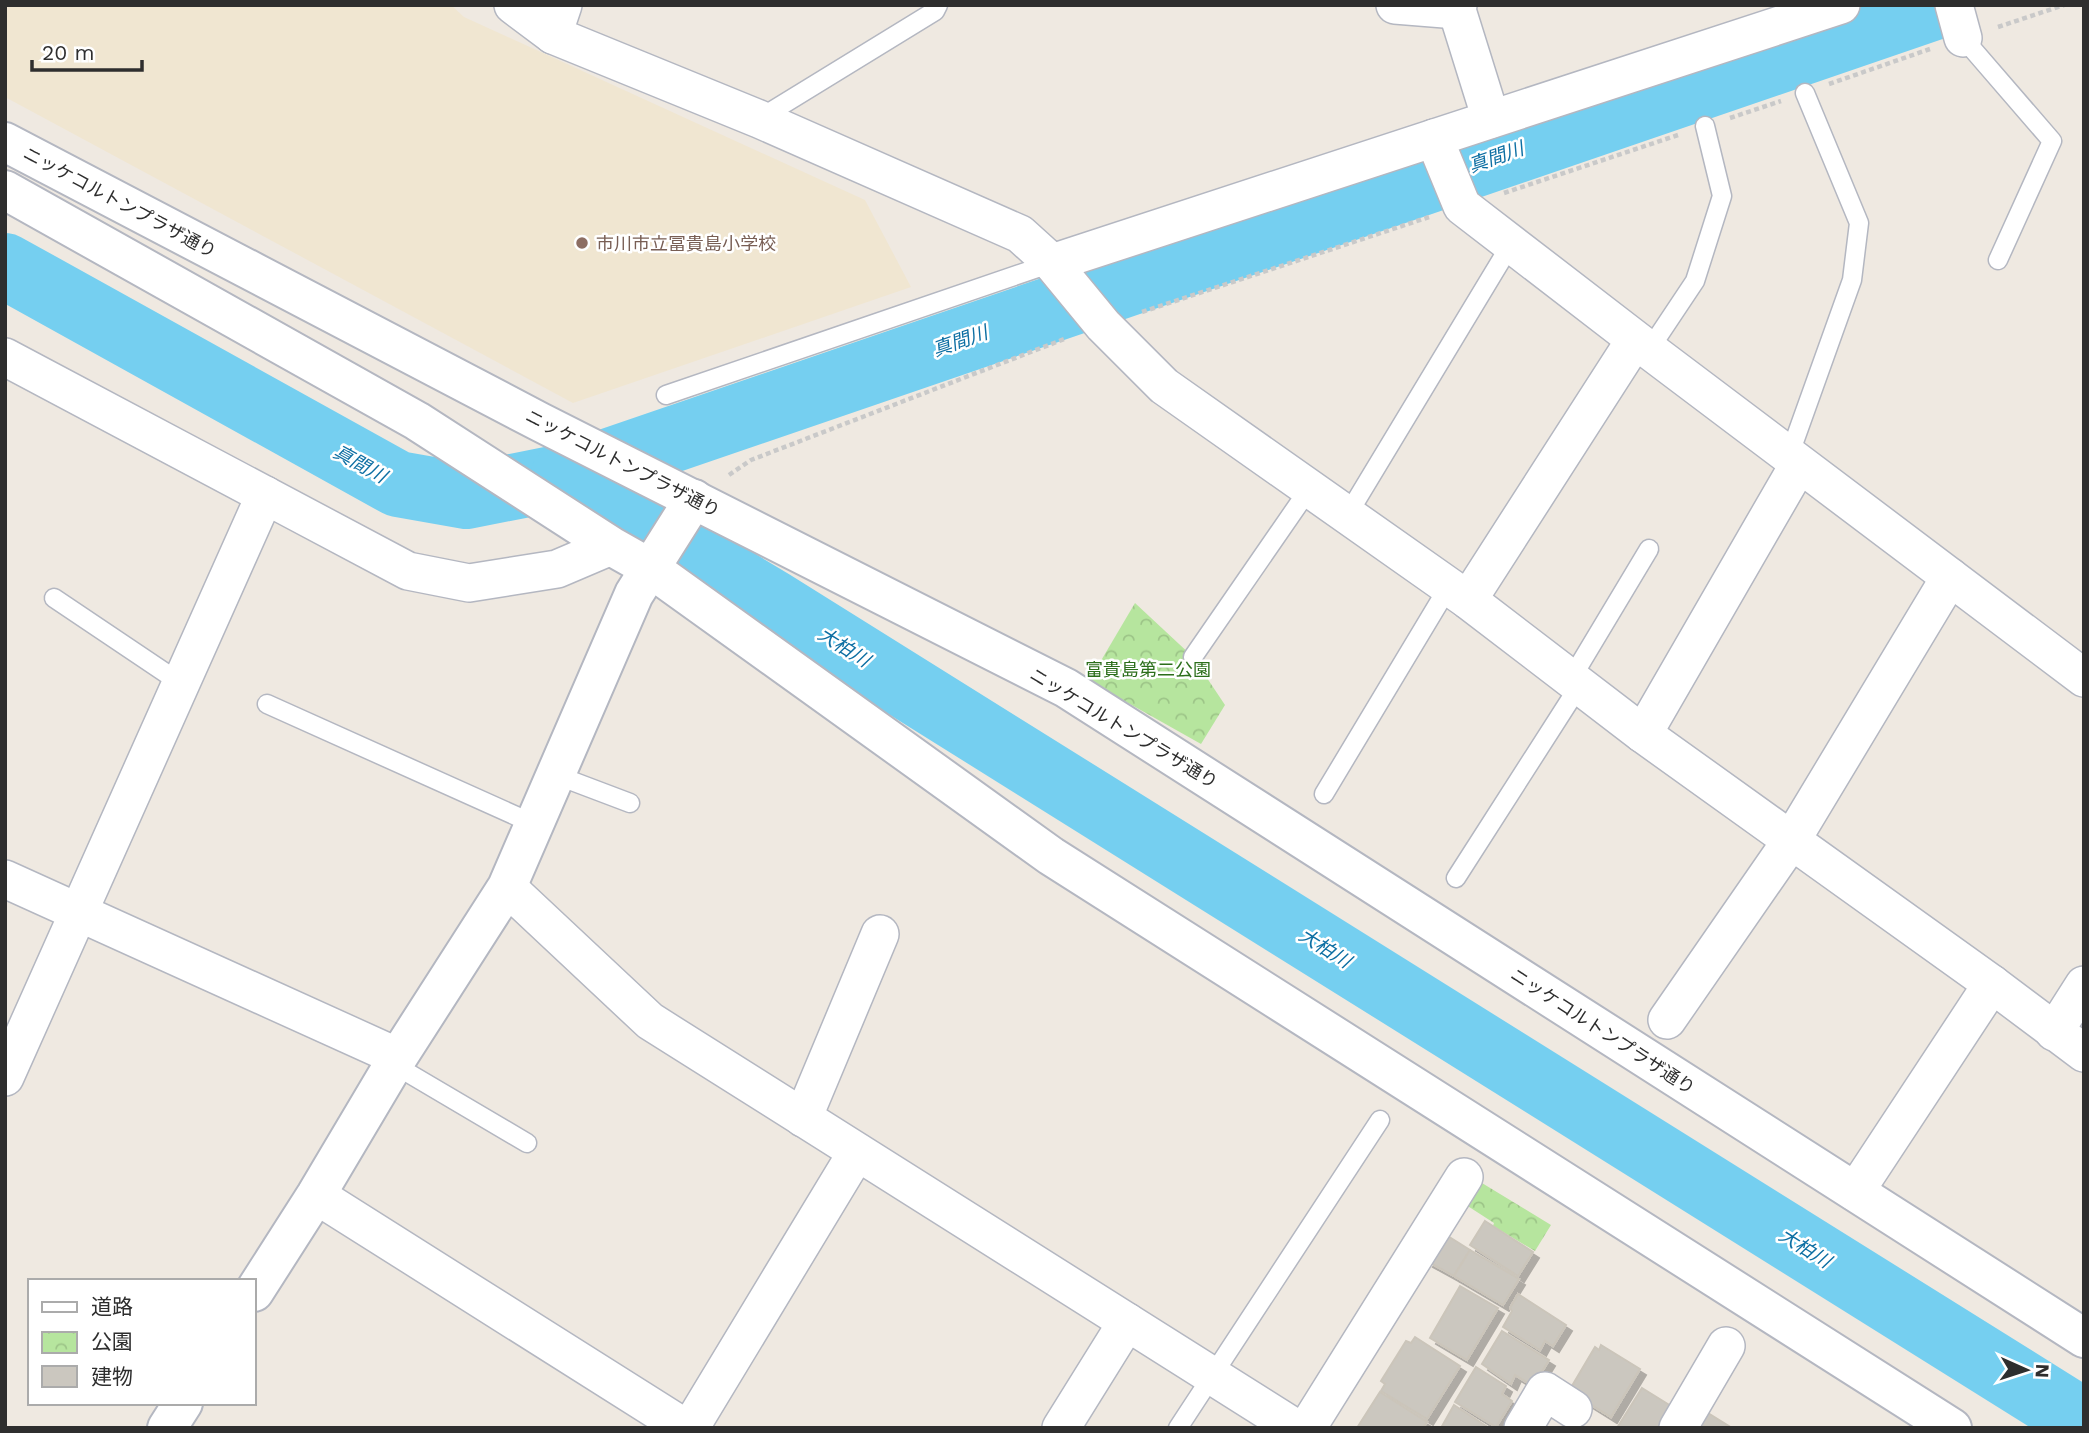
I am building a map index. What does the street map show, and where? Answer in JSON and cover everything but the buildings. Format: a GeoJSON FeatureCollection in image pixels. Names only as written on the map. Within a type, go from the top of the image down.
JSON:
{"type":"FeatureCollection","features":[{"type":"Feature","properties":{"kind":"street"},"geometry":{"type":"LineString","coordinates":[[513,5],[558,20],[759,119],[1020,234],[1052,263],[1103,325],[1164,386],[1458,593],[1643,734],[2084,1053]]}},
{"type":"Feature","properties":{"kind":"street"},"geometry":{"type":"LineString","coordinates":[[1395,5],[1457,8],[1491,119]]}},
{"type":"Feature","properties":{"kind":"street"},"geometry":{"type":"LineString","coordinates":[[1052,263],[1827,7]]}},
{"type":"Feature","properties":{"kind":"street"},"geometry":{"type":"LineString","coordinates":[[1434,138],[1462,206],[2084,678]]}},
{"type":"Feature","properties":{"kind":"street","name":"ニッケコルトンプラザ通り"},"geometry":{"type":"LineString","coordinates":[[5,142],[540,422],[1066,688],[2084,1338]]}},
{"type":"Feature","properties":{"kind":"street"},"geometry":{"type":"LineString","coordinates":[[5,190],[417,421],[650,568],[1051,856],[1952,1428]]}},
{"type":"Feature","properties":{"kind":"street"},"geometry":{"type":"LineString","coordinates":[[1458,593],[1642,345]]}},
{"type":"Feature","properties":{"kind":"street"},"geometry":{"type":"LineString","coordinates":[[5,357],[408,571],[468,583],[557,569],[609,544]]}},
{"type":"Feature","properties":{"kind":"street"},"geometry":{"type":"LineString","coordinates":[[1643,734],[1794,460]]}},
{"type":"Feature","properties":{"kind":"street"},"geometry":{"type":"LineString","coordinates":[[256,1289],[316,1195],[395,1061],[507,887],[635,594],[650,568],[679,491]]}},
{"type":"Feature","properties":{"kind":"street"},"geometry":{"type":"LineString","coordinates":[[5,1077],[265,495]]}},
{"type":"Feature","properties":{"kind":"street"},"geometry":{"type":"LineString","coordinates":[[1667,1020],[1791,841],[1950,577]]}},
{"type":"Feature","properties":{"kind":"street"},"geometry":{"type":"LineString","coordinates":[[5,879],[395,1061]]}},
{"type":"Feature","properties":{"kind":"street"},"geometry":{"type":"LineString","coordinates":[[507,887],[650,1021],[1295,1428]]}},
{"type":"Feature","properties":{"kind":"street"},"geometry":{"type":"LineString","coordinates":[[803,1118],[880,934]]}},
{"type":"Feature","properties":{"kind":"street"},"geometry":{"type":"LineString","coordinates":[[1855,1192],[1992,984]]}},
{"type":"Feature","properties":{"kind":"street"},"geometry":{"type":"LineString","coordinates":[[2054,1032],[2084,985]]}},
{"type":"Feature","properties":{"kind":"street"},"geometry":{"type":"LineString","coordinates":[[316,1195],[687,1428],[857,1152]]}},
{"type":"Feature","properties":{"kind":"street"},"geometry":{"type":"LineString","coordinates":[[1307,1428],[1464,1177]]}},
{"type":"Feature","properties":{"kind":"street"},"geometry":{"type":"LineString","coordinates":[[1061,1428],[1127,1322]]}},
{"type":"Feature","properties":{"kind":"street"},"geometry":{"type":"LineString","coordinates":[[1678,1428],[1726,1346]]}},
{"type":"Feature","properties":{"kind":"street"},"geometry":{"type":"LineString","coordinates":[[1523,1428],[1545,1391],[1573,1409]]}},
{"type":"Feature","properties":{"kind":"street"},"geometry":{"type":"LineString","coordinates":[[167,1428],[182,1405]]}},
{"type":"Feature","properties":{"kind":"lane"},"geometry":{"type":"LineString","coordinates":[[759,119],[935,11],[938,5]]}},
{"type":"Feature","properties":{"kind":"lane"},"geometry":{"type":"LineString","coordinates":[[1959,22],[2052,141],[1998,260]]}},
{"type":"Feature","properties":{"kind":"lane"},"geometry":{"type":"LineString","coordinates":[[1794,460],[1852,280],[1860,223],[1805,93]]}},
{"type":"Feature","properties":{"kind":"lane"},"geometry":{"type":"LineString","coordinates":[[1642,345],[1695,281],[1722,196],[1705,126]]}},
{"type":"Feature","properties":{"kind":"lane"},"geometry":{"type":"LineString","coordinates":[[1348,514],[1511,244]]}},
{"type":"Feature","properties":{"kind":"lane"},"geometry":{"type":"LineString","coordinates":[[666,395],[1052,263]]}},
{"type":"Feature","properties":{"kind":"lane"},"geometry":{"type":"LineString","coordinates":[[1193,657],[1309,489]]}},
{"type":"Feature","properties":{"kind":"lane"},"geometry":{"type":"LineString","coordinates":[[1456,878],[1575,682],[1649,549]]}},
{"type":"Feature","properties":{"kind":"lane"},"geometry":{"type":"LineString","coordinates":[[1324,794],[1458,593]]}},
{"type":"Feature","properties":{"kind":"lane"},"geometry":{"type":"LineString","coordinates":[[54,598],[182,684]]}},
{"type":"Feature","properties":{"kind":"lane"},"geometry":{"type":"LineString","coordinates":[[267,704],[534,824]]}},
{"type":"Feature","properties":{"kind":"lane"},"geometry":{"type":"LineString","coordinates":[[556,775],[630,803]]}},
{"type":"Feature","properties":{"kind":"lane"},"geometry":{"type":"LineString","coordinates":[[395,1061],[527,1143]]}},
{"type":"Feature","properties":{"kind":"lane"},"geometry":{"type":"LineString","coordinates":[[1178,1428],[1380,1120]]}},
{"type":"Feature","properties":{"kind":"path"},"geometry":{"type":"LineString","coordinates":[[679,491],[751,460],[1103,325],[1805,93],[1959,22],[2064,5]]}},
{"type":"Feature","properties":{"kind":"shaded area","name":"市川市立冨貴島小学校"},"geometry":{"type":"Polygon","coordinates":[[[5,5],[451,5],[464,17],[865,200],[911,287],[573,403],[5,97],[5,5]]]}},
{"type":"Feature","properties":{"kind":"green space","name":"富貴島第二公園"},"geometry":{"type":"Polygon","coordinates":[[[1135,603],[1193,657],[1225,705],[1201,744],[1089,681],[1135,603]]]}},
{"type":"Feature","properties":{"kind":"green space"},"geometry":{"type":"Polygon","coordinates":[[[1477,1180],[1551,1225],[1535,1251],[1493,1226],[1494,1223],[1463,1203],[1477,1180]]]}},
{"type":"Feature","properties":{"kind":"waterway","name":"真間川"},"geometry":{"type":"LineString","coordinates":[[5,266],[398,484],[466,496],[563,477],[1940,5]]}},
{"type":"Feature","properties":{"kind":"waterway","name":"大柏川"},"geometry":{"type":"LineString","coordinates":[[563,477],[773,603],[2084,1422]]}},
{"type":"Feature","properties":{"kind":"place","name":"市川市立冨貴島小学校"},"geometry":{"type":"Point","coordinates":[582,243]}}]}
